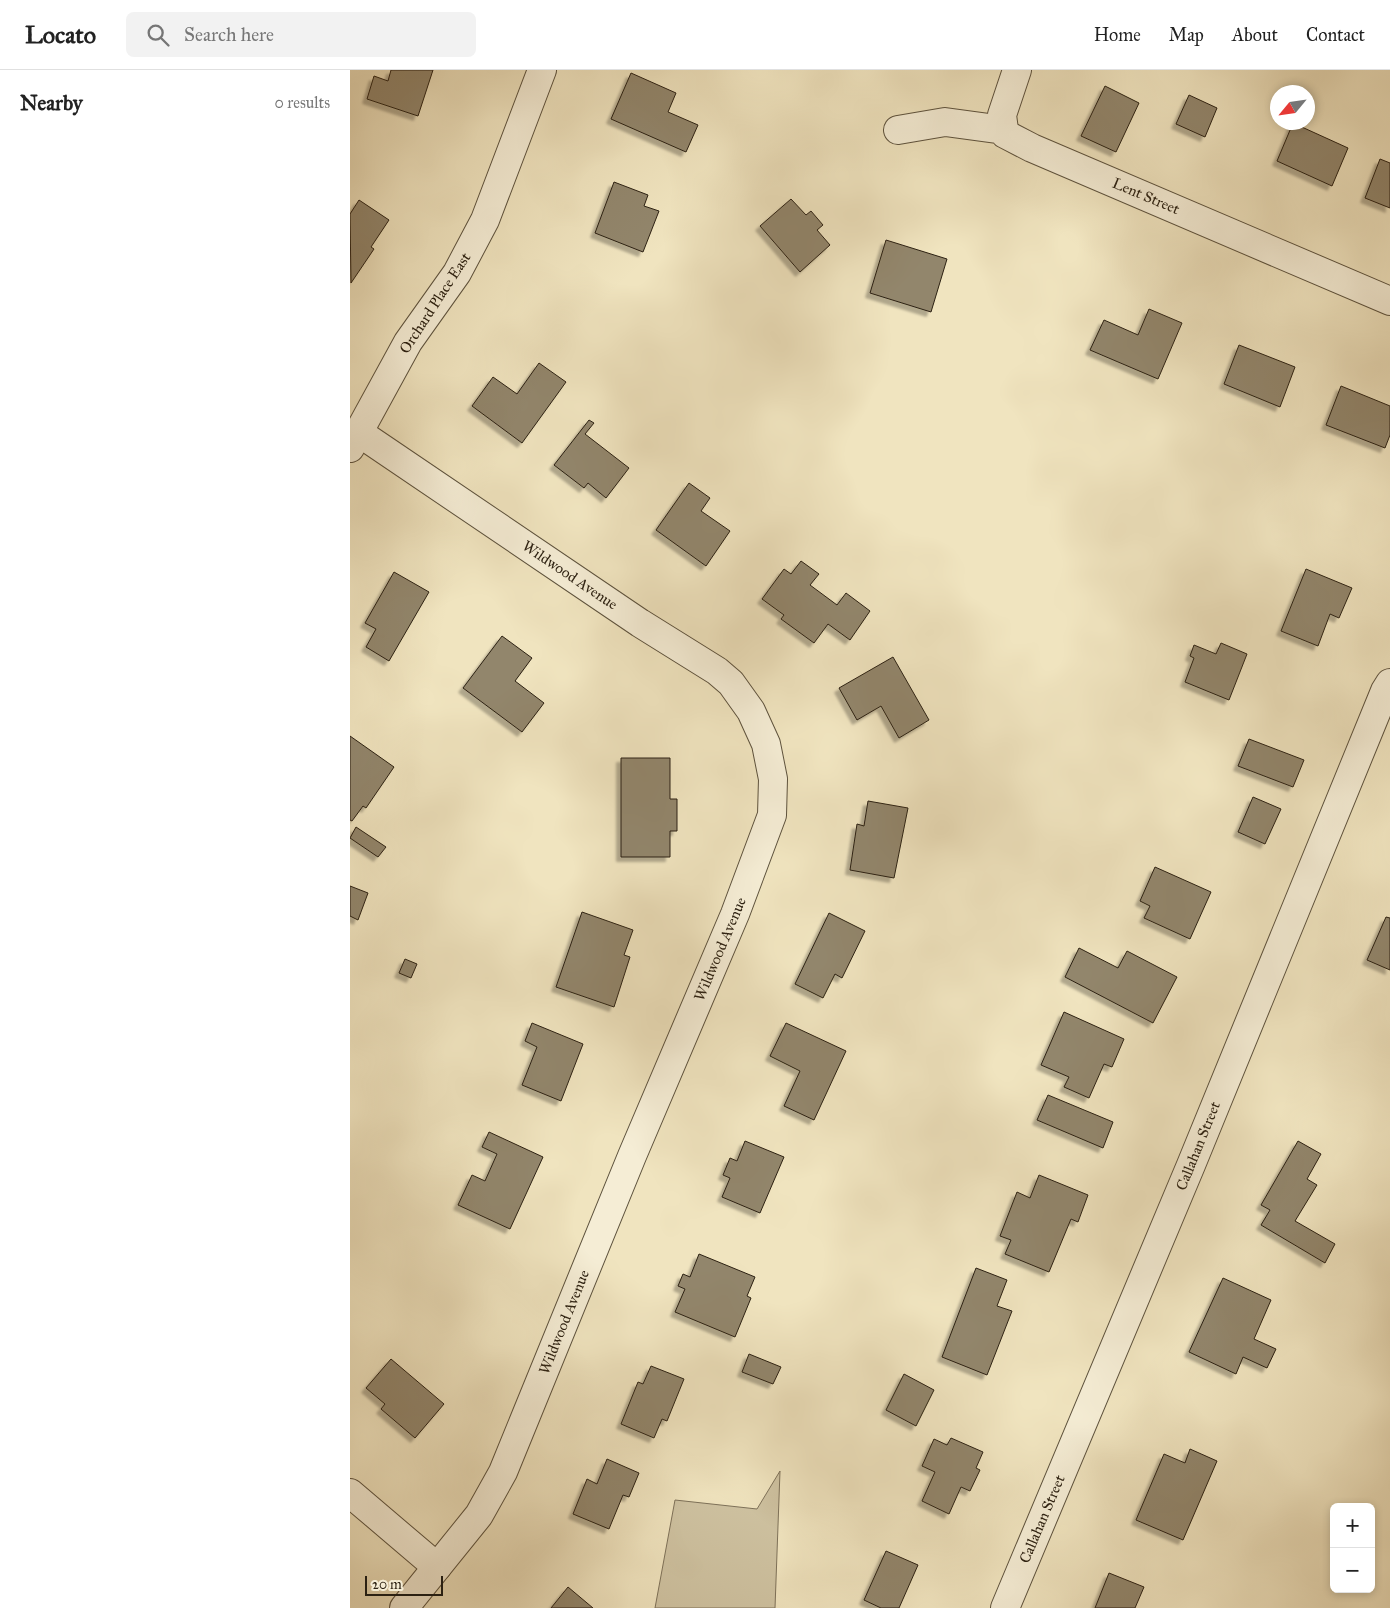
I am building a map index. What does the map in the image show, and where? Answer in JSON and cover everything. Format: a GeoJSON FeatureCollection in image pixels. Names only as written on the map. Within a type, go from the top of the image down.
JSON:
{"type":"FeatureCollection","features":[{"type":"Feature","properties":{"kind":"street","name":"Orchard Place East"},"geometry":{"type":"LineString","coordinates":[[354,440],[408,342],[457,273],[485,220],[542,70]]}},
{"type":"Feature","properties":{"kind":"street"},"geometry":{"type":"LineString","coordinates":[[1004,130],[1002,115],[1017,70]]}},
{"type":"Feature","properties":{"kind":"street","name":"Lent Street"},"geometry":{"type":"LineString","coordinates":[[898,130],[945,122],[1004,130],[1005,134],[1032,148],[1390,301]]}},
{"type":"Feature","properties":{"kind":"street","name":"Wildwood Avenue"},"geometry":{"type":"LineString","coordinates":[[354,440],[718,671],[731,683],[752,711],[766,744],[773,779],[772,815],[735,914],[632,1156],[503,1472],[479,1515],[404,1608]]}},
{"type":"Feature","properties":{"kind":"street","name":"Callahan Street"},"geometry":{"type":"LineString","coordinates":[[1005,1608],[1390,683]]}},
{"type":"Feature","properties":{"kind":"street"},"geometry":{"type":"LineString","coordinates":[[350,1493],[437,1567]]}},
{"type":"Feature","properties":{"kind":"shaded area"},"geometry":{"type":"Polygon","coordinates":[[[780,1471],[775,1608],[655,1608],[675,1500],[757,1509],[780,1471]]]}},
{"type":"Feature","properties":{"kind":"building"},"geometry":{"type":"Polygon","coordinates":[[[391,70],[433,70],[418,116],[367,99],[374,76],[388,81],[391,70]]]}},
{"type":"Feature","properties":{"kind":"building"},"geometry":{"type":"Polygon","coordinates":[[[631,73],[676,93],[668,112],[698,125],[686,152],[611,119],[631,73]]]}},
{"type":"Feature","properties":{"kind":"building"},"geometry":{"type":"Polygon","coordinates":[[[1105,86],[1139,103],[1116,152],[1081,136],[1105,86]]]}},
{"type":"Feature","properties":{"kind":"building"},"geometry":{"type":"Polygon","coordinates":[[[1189,95],[1217,108],[1205,137],[1176,124],[1189,95]]]}},
{"type":"Feature","properties":{"kind":"building"},"geometry":{"type":"Polygon","coordinates":[[[1290,130],[1308,130],[1348,148],[1332,186],[1277,161],[1290,130]]]}},
{"type":"Feature","properties":{"kind":"building"},"geometry":{"type":"Polygon","coordinates":[[[1380,159],[1390,163],[1390,208],[1365,198],[1380,159]]]}},
{"type":"Feature","properties":{"kind":"building"},"geometry":{"type":"Polygon","coordinates":[[[614,182],[648,195],[644,206],[659,211],[643,252],[595,233],[614,182]]]}},
{"type":"Feature","properties":{"kind":"building"},"geometry":{"type":"Polygon","coordinates":[[[791,199],[806,215],[811,211],[823,225],[817,230],[830,245],[800,272],[760,226],[791,199]]]}},
{"type":"Feature","properties":{"kind":"building"},"geometry":{"type":"Polygon","coordinates":[[[359,200],[389,220],[371,247],[374,249],[351,283],[350,214],[359,200]]]}},
{"type":"Feature","properties":{"kind":"building"},"geometry":{"type":"Polygon","coordinates":[[[886,240],[947,259],[931,312],[870,293],[886,240]]]}},
{"type":"Feature","properties":{"kind":"building"},"geometry":{"type":"Polygon","coordinates":[[[1149,309],[1182,323],[1158,379],[1090,350],[1104,320],[1138,335],[1149,309]]]}},
{"type":"Feature","properties":{"kind":"building"},"geometry":{"type":"Polygon","coordinates":[[[1239,345],[1295,367],[1280,407],[1224,384],[1239,345]]]}},
{"type":"Feature","properties":{"kind":"building"},"geometry":{"type":"Polygon","coordinates":[[[539,363],[566,382],[522,443],[472,406],[493,377],[517,394],[539,363]]]}},
{"type":"Feature","properties":{"kind":"building"},"geometry":{"type":"Polygon","coordinates":[[[1341,386],[1390,406],[1390,435],[1385,448],[1326,425],[1341,386]]]}},
{"type":"Feature","properties":{"kind":"building"},"geometry":{"type":"Polygon","coordinates":[[[589,420],[594,423],[585,434],[629,468],[606,498],[588,483],[584,488],[554,465],[589,420]]]}},
{"type":"Feature","properties":{"kind":"building"},"geometry":{"type":"Polygon","coordinates":[[[689,483],[710,498],[701,511],[730,531],[706,566],[656,530],[689,483]]]}},
{"type":"Feature","properties":{"kind":"building"},"geometry":{"type":"Polygon","coordinates":[[[801,561],[819,574],[810,585],[837,605],[846,593],[870,611],[850,640],[828,624],[814,643],[781,619],[784,615],[762,599],[784,569],[791,574],[801,561]]]}},
{"type":"Feature","properties":{"kind":"building"},"geometry":{"type":"Polygon","coordinates":[[[1306,569],[1352,588],[1339,618],[1330,614],[1318,646],[1281,631],[1306,569]]]}},
{"type":"Feature","properties":{"kind":"building"},"geometry":{"type":"Polygon","coordinates":[[[394,572],[429,592],[389,661],[366,647],[376,629],[365,623],[394,572]]]}},
{"type":"Feature","properties":{"kind":"building"},"geometry":{"type":"Polygon","coordinates":[[[502,636],[532,658],[515,681],[544,703],[522,732],[463,688],[502,636]]]}},
{"type":"Feature","properties":{"kind":"building"},"geometry":{"type":"Polygon","coordinates":[[[1221,643],[1247,654],[1229,700],[1185,682],[1194,658],[1190,656],[1194,645],[1216,654],[1221,643]]]}},
{"type":"Feature","properties":{"kind":"building"},"geometry":{"type":"Polygon","coordinates":[[[893,657],[929,720],[899,738],[881,706],[857,720],[839,688],[893,657]]]}},
{"type":"Feature","properties":{"kind":"building"},"geometry":{"type":"Polygon","coordinates":[[[350,736],[394,767],[366,808],[363,806],[352,821],[350,820],[350,736]]]}},
{"type":"Feature","properties":{"kind":"building"},"geometry":{"type":"Polygon","coordinates":[[[1249,739],[1304,760],[1293,787],[1238,766],[1249,739]]]}},
{"type":"Feature","properties":{"kind":"building"},"geometry":{"type":"Polygon","coordinates":[[[621,758],[670,758],[670,799],[677,799],[677,831],[670,831],[670,857],[621,857],[621,758]]]}},
{"type":"Feature","properties":{"kind":"building"},"geometry":{"type":"Polygon","coordinates":[[[1253,797],[1281,809],[1265,844],[1238,832],[1253,797]]]}},
{"type":"Feature","properties":{"kind":"building"},"geometry":{"type":"Polygon","coordinates":[[[868,801],[908,808],[894,878],[850,870],[857,824],[864,826],[868,801]]]}},
{"type":"Feature","properties":{"kind":"building"},"geometry":{"type":"Polygon","coordinates":[[[356,827],[386,847],[378,857],[350,838],[356,827]]]}},
{"type":"Feature","properties":{"kind":"building"},"geometry":{"type":"Polygon","coordinates":[[[1155,867],[1211,892],[1190,939],[1144,918],[1150,906],[1140,901],[1155,867]]]}},
{"type":"Feature","properties":{"kind":"building"},"geometry":{"type":"Polygon","coordinates":[[[350,886],[368,893],[358,920],[350,916],[350,886]]]}},
{"type":"Feature","properties":{"kind":"building"},"geometry":{"type":"Polygon","coordinates":[[[582,912],[633,930],[624,955],[630,957],[614,1007],[556,987],[582,912]]]}},
{"type":"Feature","properties":{"kind":"building"},"geometry":{"type":"Polygon","coordinates":[[[829,913],[865,931],[842,978],[835,974],[823,998],[795,984],[829,913]]]}},
{"type":"Feature","properties":{"kind":"building"},"geometry":{"type":"Polygon","coordinates":[[[1386,917],[1390,918],[1390,970],[1367,960],[1386,917]]]}},
{"type":"Feature","properties":{"kind":"building"},"geometry":{"type":"Polygon","coordinates":[[[1079,948],[1118,968],[1127,951],[1177,977],[1153,1023],[1065,977],[1079,948]]]}},
{"type":"Feature","properties":{"kind":"building"},"geometry":{"type":"Polygon","coordinates":[[[405,959],[417,964],[411,978],[399,973],[405,959]]]}},
{"type":"Feature","properties":{"kind":"building"},"geometry":{"type":"Polygon","coordinates":[[[1064,1012],[1124,1039],[1112,1067],[1104,1064],[1089,1098],[1064,1087],[1069,1077],[1041,1065],[1064,1012]]]}},
{"type":"Feature","properties":{"kind":"building"},"geometry":{"type":"Polygon","coordinates":[[[532,1023],[583,1044],[561,1101],[522,1085],[537,1047],[525,1041],[532,1023]]]}},
{"type":"Feature","properties":{"kind":"building"},"geometry":{"type":"Polygon","coordinates":[[[786,1023],[846,1051],[814,1120],[784,1106],[800,1071],[770,1056],[786,1023]]]}},
{"type":"Feature","properties":{"kind":"building"},"geometry":{"type":"Polygon","coordinates":[[[1048,1095],[1113,1122],[1103,1148],[1037,1120],[1048,1095]]]}},
{"type":"Feature","properties":{"kind":"building"},"geometry":{"type":"Polygon","coordinates":[[[489,1132],[543,1157],[510,1229],[458,1205],[472,1175],[485,1181],[497,1154],[482,1147],[489,1132]]]}},
{"type":"Feature","properties":{"kind":"building"},"geometry":{"type":"Polygon","coordinates":[[[745,1141],[784,1157],[760,1213],[722,1197],[730,1178],[723,1175],[730,1158],[737,1161],[745,1141]]]}},
{"type":"Feature","properties":{"kind":"building"},"geometry":{"type":"Polygon","coordinates":[[[1298,1141],[1321,1154],[1307,1179],[1317,1185],[1295,1221],[1335,1244],[1325,1263],[1261,1225],[1270,1210],[1261,1205],[1298,1141]]]}},
{"type":"Feature","properties":{"kind":"building"},"geometry":{"type":"Polygon","coordinates":[[[1039,1175],[1088,1195],[1078,1222],[1071,1219],[1049,1272],[1005,1254],[1011,1240],[1000,1236],[1017,1192],[1030,1198],[1039,1175]]]}},
{"type":"Feature","properties":{"kind":"building"},"geometry":{"type":"Polygon","coordinates":[[[699,1254],[755,1277],[747,1296],[751,1298],[735,1337],[675,1312],[685,1289],[678,1286],[683,1274],[690,1277],[699,1254]]]}},
{"type":"Feature","properties":{"kind":"building"},"geometry":{"type":"Polygon","coordinates":[[[976,1268],[1007,1280],[997,1306],[1012,1311],[987,1375],[942,1357],[976,1268]]]}},
{"type":"Feature","properties":{"kind":"building"},"geometry":{"type":"Polygon","coordinates":[[[1223,1278],[1271,1300],[1254,1339],[1276,1349],[1267,1368],[1243,1357],[1236,1374],[1189,1352],[1223,1278]]]}},
{"type":"Feature","properties":{"kind":"building"},"geometry":{"type":"Polygon","coordinates":[[[749,1354],[781,1367],[773,1384],[742,1372],[749,1354]]]}},
{"type":"Feature","properties":{"kind":"building"},"geometry":{"type":"Polygon","coordinates":[[[391,1359],[444,1404],[415,1438],[381,1409],[385,1404],[366,1388],[391,1359]]]}},
{"type":"Feature","properties":{"kind":"building"},"geometry":{"type":"Polygon","coordinates":[[[651,1366],[684,1379],[667,1421],[662,1419],[654,1438],[621,1424],[638,1382],[643,1384],[651,1366]]]}},
{"type":"Feature","properties":{"kind":"building"},"geometry":{"type":"Polygon","coordinates":[[[904,1374],[934,1390],[916,1426],[886,1410],[904,1374]]]}},
{"type":"Feature","properties":{"kind":"building"},"geometry":{"type":"Polygon","coordinates":[[[951,1438],[983,1452],[976,1468],[980,1470],[970,1491],[961,1487],[949,1514],[922,1501],[935,1472],[922,1466],[934,1439],[947,1445],[951,1438]]]}},
{"type":"Feature","properties":{"kind":"building"},"geometry":{"type":"Polygon","coordinates":[[[1190,1449],[1217,1461],[1183,1540],[1136,1520],[1164,1454],[1185,1463],[1190,1449]]]}},
{"type":"Feature","properties":{"kind":"building"},"geometry":{"type":"Polygon","coordinates":[[[607,1459],[639,1473],[629,1497],[623,1495],[609,1529],[573,1514],[587,1479],[597,1484],[607,1459]]]}},
{"type":"Feature","properties":{"kind":"building"},"geometry":{"type":"Polygon","coordinates":[[[886,1551],[918,1565],[899,1608],[881,1608],[864,1600],[886,1551]]]}},
{"type":"Feature","properties":{"kind":"building"},"geometry":{"type":"Polygon","coordinates":[[[1109,1573],[1144,1587],[1135,1608],[1095,1608],[1109,1573]]]}},
{"type":"Feature","properties":{"kind":"building"},"geometry":{"type":"Polygon","coordinates":[[[568,1587],[593,1608],[551,1608],[568,1587]]]}}]}
